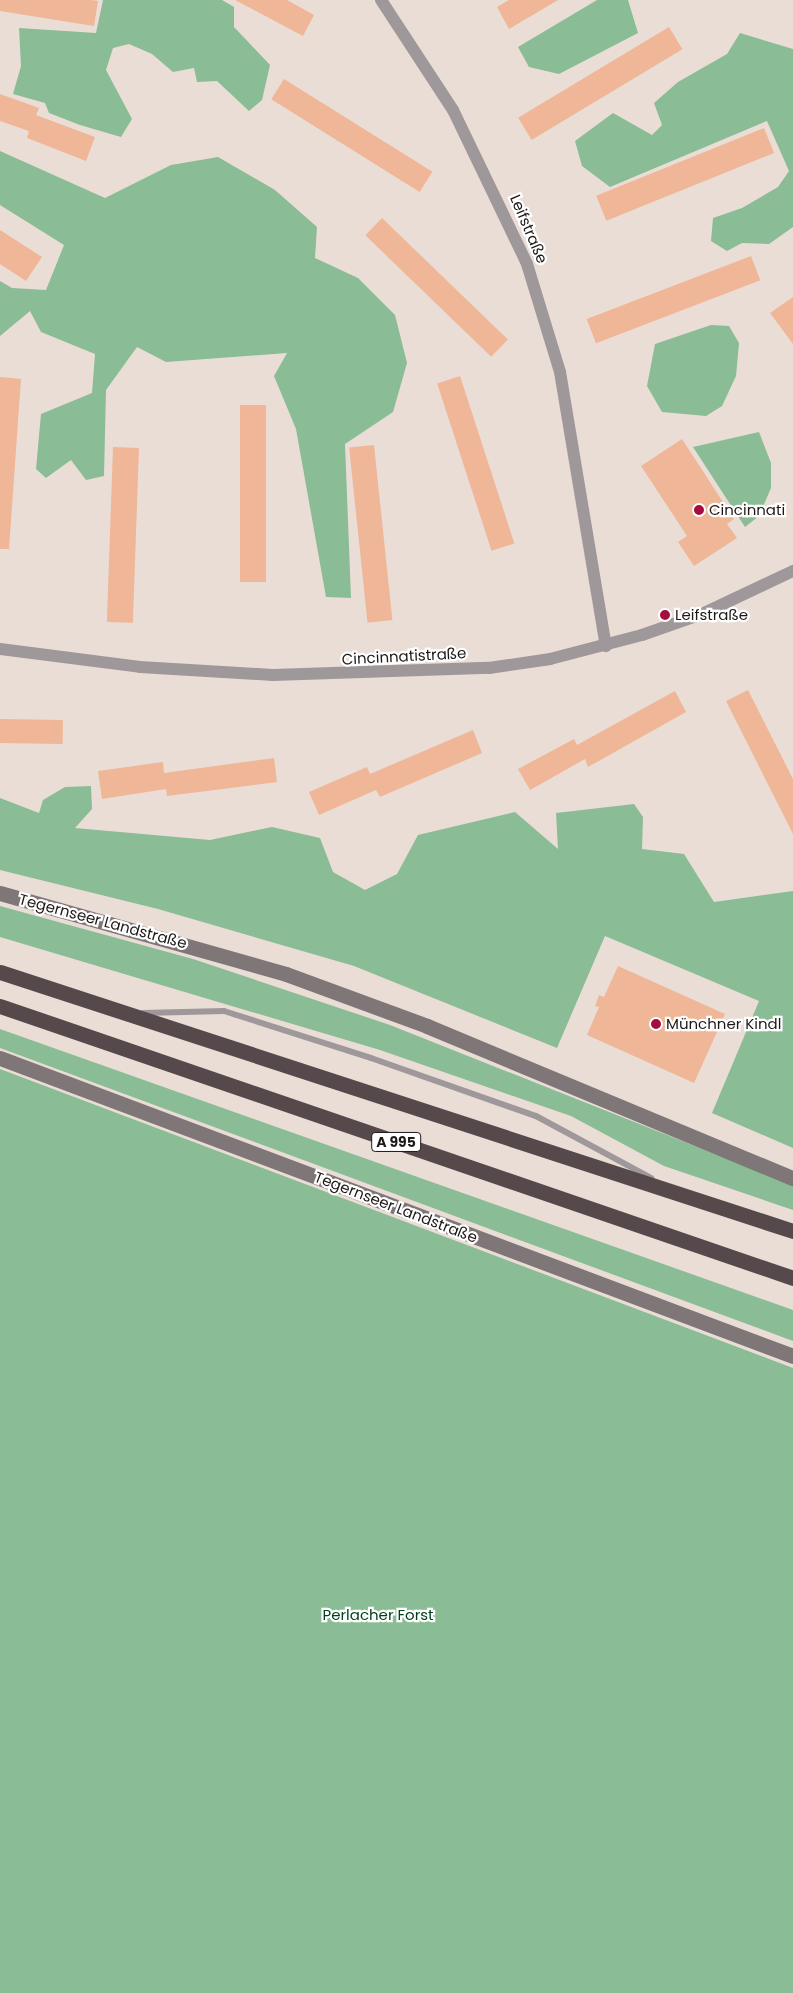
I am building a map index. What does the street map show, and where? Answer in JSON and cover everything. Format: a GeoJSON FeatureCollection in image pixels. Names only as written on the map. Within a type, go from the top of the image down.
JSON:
{"type":"FeatureCollection","features":[{"type":"Feature","properties":{"kind":"highway","name":"A 995"},"geometry":{"type":"LineString","coordinates":[[0,972],[133,1014],[793,1232]]}},
{"type":"Feature","properties":{"kind":"highway","name":"A 995"},"geometry":{"type":"LineString","coordinates":[[0,1006],[793,1278]]}},
{"type":"Feature","properties":{"kind":"main road","name":"Tegernseer Landstraße"},"geometry":{"type":"LineString","coordinates":[[0,893],[286,974],[436,1030],[793,1178]]}},
{"type":"Feature","properties":{"kind":"main road","name":"Tegernseer Landstraße"},"geometry":{"type":"LineString","coordinates":[[0,1058],[793,1356]]}},
{"type":"Feature","properties":{"kind":"street","name":"Leifstraße"},"geometry":{"type":"LineString","coordinates":[[381,0],[453,110],[527,264],[560,372],[606,646]]}},
{"type":"Feature","properties":{"kind":"street","name":"Cincinnatistraße"},"geometry":{"type":"LineString","coordinates":[[0,649],[140,667],[362,675],[490,668],[606,646],[702,614],[793,571]]}},
{"type":"Feature","properties":{"kind":"lane"},"geometry":{"type":"LineString","coordinates":[[133,1014],[224,1011],[361,1055],[536,1116],[678,1193]]}},
{"type":"Feature","properties":{"kind":"green space"},"geometry":{"type":"Polygon","coordinates":[[[103,0],[222,0],[234,7],[234,27],[270,65],[262,100],[249,111],[217,81],[197,82],[194,68],[173,72],[152,54],[129,44],[113,48],[106,70],[132,119],[121,137],[80,125],[49,113],[45,103],[13,94],[21,66],[19,28],[96,33],[103,0]]]}},
{"type":"Feature","properties":{"kind":"green space"},"geometry":{"type":"Polygon","coordinates":[[[597,0],[628,0],[638,33],[559,74],[529,67],[518,47],[597,0]]]}},
{"type":"Feature","properties":{"kind":"green space"},"geometry":{"type":"Polygon","coordinates":[[[740,33],[793,49],[793,227],[769,244],[742,243],[727,251],[711,241],[713,218],[742,208],[778,187],[789,171],[767,121],[610,187],[582,166],[575,141],[613,113],[652,135],[662,125],[654,103],[678,82],[727,54],[740,33]]]}},
{"type":"Feature","properties":{"kind":"green space"},"geometry":{"type":"Polygon","coordinates":[[[0,151],[105,198],[171,165],[218,157],[275,190],[317,227],[315,258],[358,278],[395,315],[407,363],[393,412],[345,444],[351,598],[326,597],[296,429],[274,376],[287,353],[166,362],[137,347],[106,390],[104,476],[86,480],[71,460],[46,478],[36,469],[41,414],[92,393],[95,354],[41,332],[30,311],[0,336],[0,281],[12,288],[46,290],[64,245],[0,205],[0,151]]]}},
{"type":"Feature","properties":{"kind":"green space"},"geometry":{"type":"Polygon","coordinates":[[[711,325],[729,326],[739,343],[736,376],[722,406],[706,416],[662,412],[647,386],[655,344],[711,325]]]}},
{"type":"Feature","properties":{"kind":"green space"},"geometry":{"type":"Polygon","coordinates":[[[759,432],[771,463],[771,488],[759,516],[745,527],[693,447],[759,432]]]}},
{"type":"Feature","properties":{"kind":"green space"},"geometry":{"type":"Polygon","coordinates":[[[91,786],[92,809],[75,828],[210,840],[272,827],[320,838],[333,872],[365,890],[397,874],[418,835],[515,812],[558,849],[556,813],[634,804],[643,817],[642,849],[684,854],[714,902],[793,891],[793,1148],[712,1113],[759,1001],[605,936],[557,1048],[354,966],[158,909],[0,870],[0,798],[39,813],[43,800],[65,787],[91,786]]]}},
{"type":"Feature","properties":{"kind":"green space"},"geometry":{"type":"Polygon","coordinates":[[[0,906],[193,959],[390,1025],[793,1185],[793,1210],[664,1166],[571,1116],[380,1050],[0,937],[0,906]]]}},
{"type":"Feature","properties":{"kind":"green space"},"geometry":{"type":"Polygon","coordinates":[[[0,1029],[793,1310],[793,1341],[0,1048],[0,1029]]]}},
{"type":"Feature","properties":{"kind":"green space","name":"Perlacher Forst"},"geometry":{"type":"Polygon","coordinates":[[[0,1069],[793,1368],[793,1993],[0,1993],[0,1069]]]}},
{"type":"Feature","properties":{"kind":"building"},"geometry":{"type":"Polygon","coordinates":[[[0,0],[98,1],[94,26],[0,11],[0,0]]]}},
{"type":"Feature","properties":{"kind":"building"},"geometry":{"type":"Polygon","coordinates":[[[235,0],[287,0],[314,15],[303,36],[235,0]]]}},
{"type":"Feature","properties":{"kind":"building"},"geometry":{"type":"Polygon","coordinates":[[[509,0],[558,0],[509,29],[497,7],[509,0]]]}},
{"type":"Feature","properties":{"kind":"building"},"geometry":{"type":"Polygon","coordinates":[[[669,27],[682,49],[532,140],[518,118],[669,27]]]}},
{"type":"Feature","properties":{"kind":"building"},"geometry":{"type":"Polygon","coordinates":[[[284,79],[432,172],[420,192],[271,99],[284,79]]]}},
{"type":"Feature","properties":{"kind":"building"},"geometry":{"type":"Polygon","coordinates":[[[0,94],[39,108],[36,115],[95,137],[86,161],[27,138],[29,131],[0,121],[0,94]]]}},
{"type":"Feature","properties":{"kind":"building"},"geometry":{"type":"Polygon","coordinates":[[[764,128],[774,153],[606,221],[596,196],[764,128]]]}},
{"type":"Feature","properties":{"kind":"building"},"geometry":{"type":"Polygon","coordinates":[[[382,218],[508,340],[491,357],[365,235],[382,218]]]}},
{"type":"Feature","properties":{"kind":"building"},"geometry":{"type":"Polygon","coordinates":[[[0,230],[42,257],[26,281],[0,264],[0,230]]]}},
{"type":"Feature","properties":{"kind":"building"},"geometry":{"type":"Polygon","coordinates":[[[751,256],[760,280],[596,343],[587,319],[751,256]]]}},
{"type":"Feature","properties":{"kind":"building"},"geometry":{"type":"Polygon","coordinates":[[[793,297],[793,344],[770,313],[793,297]]]}},
{"type":"Feature","properties":{"kind":"building"},"geometry":{"type":"Polygon","coordinates":[[[460,376],[514,543],[492,551],[437,383],[460,376]]]}},
{"type":"Feature","properties":{"kind":"building"},"geometry":{"type":"Polygon","coordinates":[[[0,377],[21,379],[9,549],[0,549],[0,377]]]}},
{"type":"Feature","properties":{"kind":"building"},"geometry":{"type":"Polygon","coordinates":[[[240,405],[266,405],[266,582],[240,582],[240,405]]]}},
{"type":"Feature","properties":{"kind":"building","name":"Cincinnati"},"geometry":{"type":"Polygon","coordinates":[[[682,439],[734,519],[727,524],[737,538],[694,566],[678,542],[687,536],[641,466],[682,439]]]}},
{"type":"Feature","properties":{"kind":"building"},"geometry":{"type":"Polygon","coordinates":[[[374,445],[392,620],[368,623],[349,448],[374,445]]]}},
{"type":"Feature","properties":{"kind":"building"},"geometry":{"type":"Polygon","coordinates":[[[113,447],[139,448],[133,623],[107,622],[113,447]]]}},
{"type":"Feature","properties":{"kind":"building"},"geometry":{"type":"Polygon","coordinates":[[[748,690],[793,779],[793,834],[726,701],[748,690]]]}},
{"type":"Feature","properties":{"kind":"building"},"geometry":{"type":"Polygon","coordinates":[[[675,691],[686,712],[588,767],[585,759],[530,790],[518,769],[574,739],[577,745],[675,691]]]}},
{"type":"Feature","properties":{"kind":"building"},"geometry":{"type":"Polygon","coordinates":[[[0,719],[63,720],[63,744],[0,743],[0,719]]]}},
{"type":"Feature","properties":{"kind":"building"},"geometry":{"type":"Polygon","coordinates":[[[473,730],[482,753],[380,797],[376,790],[319,815],[309,792],[367,767],[370,774],[473,730]]]}},
{"type":"Feature","properties":{"kind":"building"},"geometry":{"type":"Polygon","coordinates":[[[274,758],[277,782],[167,796],[166,789],[102,799],[98,771],[163,762],[164,773],[274,758]]]}},
{"type":"Feature","properties":{"kind":"building","name":"Münchner Kindl"},"geometry":{"type":"Polygon","coordinates":[[[618,966],[725,1014],[694,1083],[587,1035],[599,1007],[595,1006],[599,995],[604,997],[618,966]]]}},
{"type":"Feature","properties":{"kind":"place","name":"Cincinnati"},"geometry":{"type":"Point","coordinates":[699,510]}},
{"type":"Feature","properties":{"kind":"place","name":"Leifstraße"},"geometry":{"type":"Point","coordinates":[665,615]}},
{"type":"Feature","properties":{"kind":"place","name":"Münchner Kindl"},"geometry":{"type":"Point","coordinates":[656,1024]}}]}
